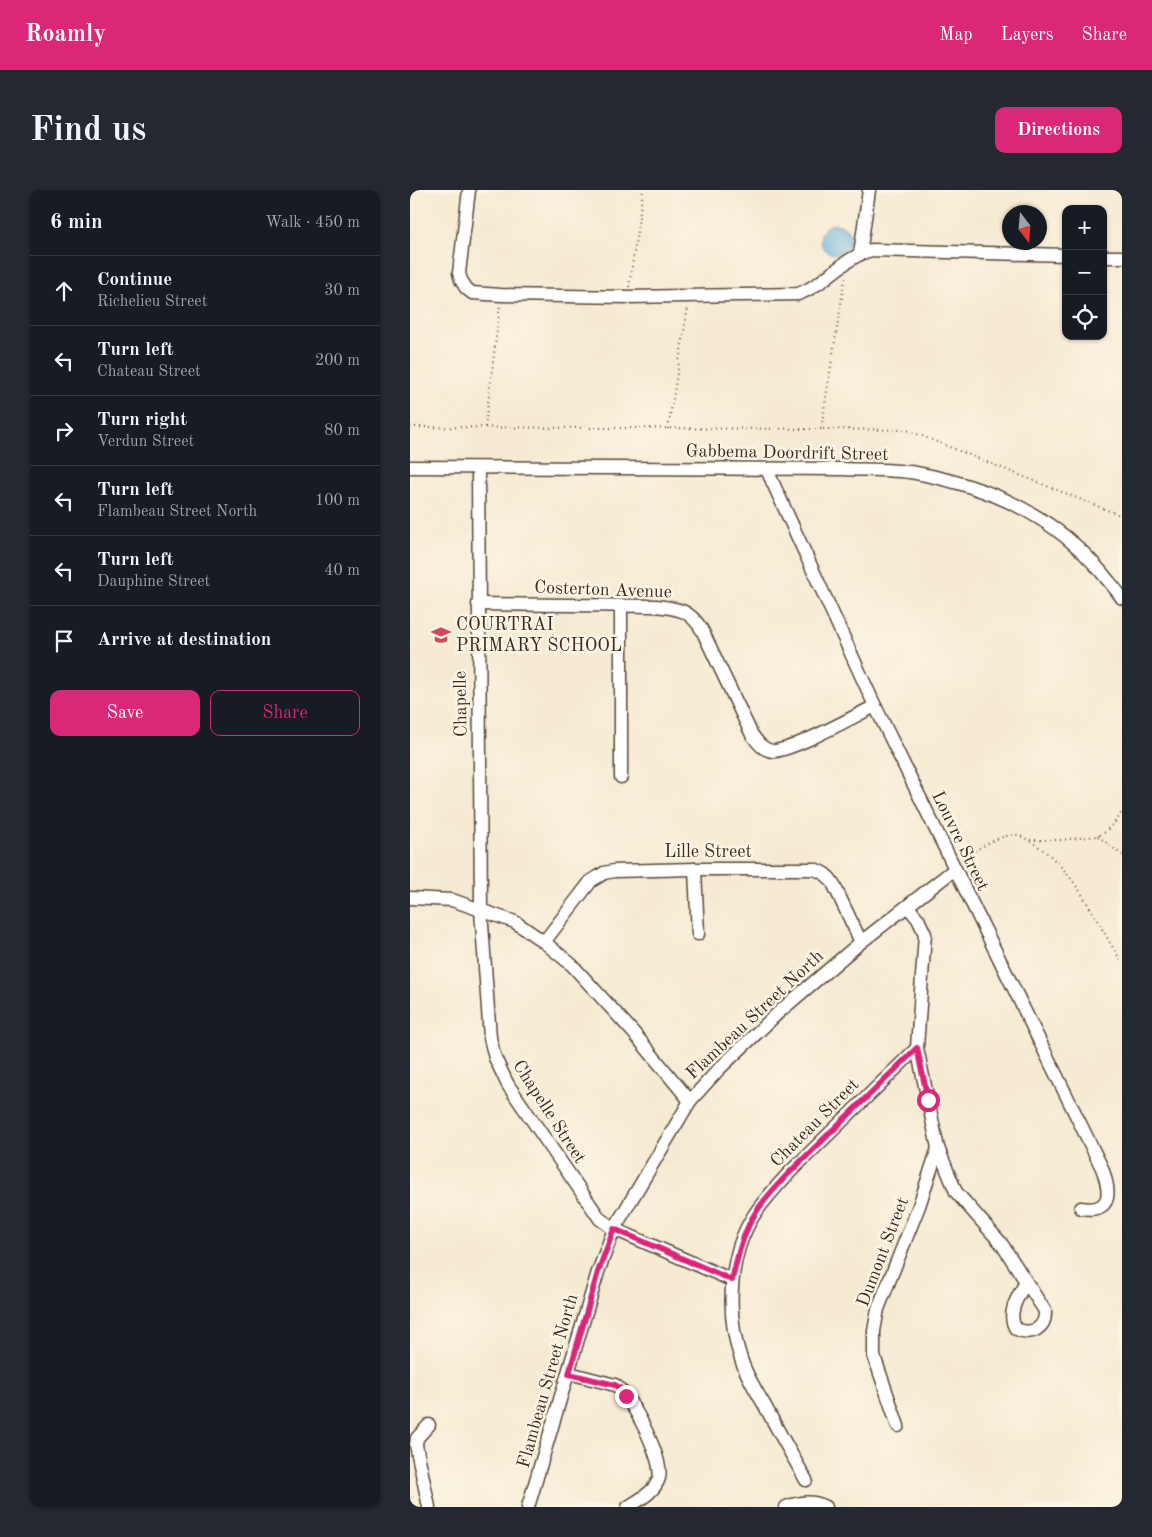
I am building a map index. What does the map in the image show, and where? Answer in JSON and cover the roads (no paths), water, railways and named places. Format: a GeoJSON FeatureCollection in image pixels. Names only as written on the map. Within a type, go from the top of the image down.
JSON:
{"type":"FeatureCollection","features":[{"type":"Feature","properties":{"kind":"street"},"geometry":{"type":"LineString","coordinates":[[469,190],[459,262],[460,280],[472,293],[628,297],[798,294],[812,288],[860,254],[879,250],[1062,256]]}},
{"type":"Feature","properties":{"kind":"street"},"geometry":{"type":"LineString","coordinates":[[860,254],[869,190]]}},
{"type":"Feature","properties":{"kind":"street"},"geometry":{"type":"LineString","coordinates":[[1107,257],[1122,257]]}},
{"type":"Feature","properties":{"kind":"street","name":"Gabbema Doordrift Street"},"geometry":{"type":"LineString","coordinates":[[410,467],[844,469],[914,473],[985,491],[1013,502],[1039,518],[1086,554],[1122,598]]}},
{"type":"Feature","properties":{"kind":"street","name":"Chapelle"},"geometry":{"type":"LineString","coordinates":[[478,468],[481,910]]}},
{"type":"Feature","properties":{"kind":"street","name":"Louvre Street"},"geometry":{"type":"LineString","coordinates":[[767,470],[875,706],[1102,1168],[1108,1192],[1107,1199],[1098,1207],[1081,1208]]}},
{"type":"Feature","properties":{"kind":"street","name":"Costerton Avenue"},"geometry":{"type":"LineString","coordinates":[[478,604],[656,606],[674,609],[691,615],[702,630],[752,735],[764,749],[780,750],[875,706]]}},
{"type":"Feature","properties":{"kind":"street"},"geometry":{"type":"LineString","coordinates":[[620,777],[621,606]]}},
{"type":"Feature","properties":{"kind":"street"},"geometry":{"type":"LineString","coordinates":[[695,869],[698,934]]}},
{"type":"Feature","properties":{"kind":"street","name":"Lille Street"},"geometry":{"type":"LineString","coordinates":[[544,942],[591,881],[599,876],[614,871],[695,869],[814,869],[820,871],[828,875],[833,883],[861,942]]}},
{"type":"Feature","properties":{"kind":"street","name":"Flambeau Street North"},"geometry":{"type":"LineString","coordinates":[[528,1507],[598,1272],[614,1229],[690,1101],[719,1069],[779,1012],[861,942],[955,869]]}},
{"type":"Feature","properties":{"kind":"street"},"geometry":{"type":"LineString","coordinates":[[410,898],[452,900],[515,922],[544,942],[572,965],[633,1032],[690,1101]]}},
{"type":"Feature","properties":{"kind":"street"},"geometry":{"type":"LineString","coordinates":[[908,907],[918,919],[925,934],[917,1048],[938,1148],[956,1192],[1001,1243],[1026,1282]]}},
{"type":"Feature","properties":{"kind":"street","name":"Chapelle Street"},"geometry":{"type":"LineString","coordinates":[[481,910],[490,1038],[498,1066],[508,1085],[591,1208],[600,1219],[614,1229],[732,1280]]}},
{"type":"Feature","properties":{"kind":"street","name":"Chateau Street"},"geometry":{"type":"LineString","coordinates":[[806,1480],[741,1361],[734,1338],[731,1301],[732,1280],[743,1238],[753,1216],[770,1194],[795,1167],[917,1048]]}},
{"type":"Feature","properties":{"kind":"street","name":"Dumont Street"},"geometry":{"type":"LineString","coordinates":[[898,1426],[874,1356],[874,1331],[878,1308],[921,1198],[938,1148]]}},
{"type":"Feature","properties":{"kind":"street"},"geometry":{"type":"LineString","coordinates":[[569,1374],[615,1385],[621,1389],[630,1402],[654,1448],[660,1469],[656,1486],[648,1494],[628,1507]]}},
{"type":"Feature","properties":{"kind":"street"},"geometry":{"type":"LineString","coordinates":[[420,1429],[416,1446],[429,1507]]}},
{"type":"Feature","properties":{"kind":"street"},"geometry":{"type":"LineString","coordinates":[[786,1507],[801,1502],[814,1502],[826,1507]]}},
{"type":"Feature","properties":{"kind":"water"},"geometry":{"type":"Polygon","coordinates":[[[835,224],[845,229],[850,239],[845,249],[835,254],[825,249],[820,239],[825,229],[835,224]]]}},
{"type":"Feature","properties":{"kind":"place","name":"COURTRAI PRIMARY SCHOOL"},"geometry":{"type":"Point","coordinates":[441,635]}}]}
